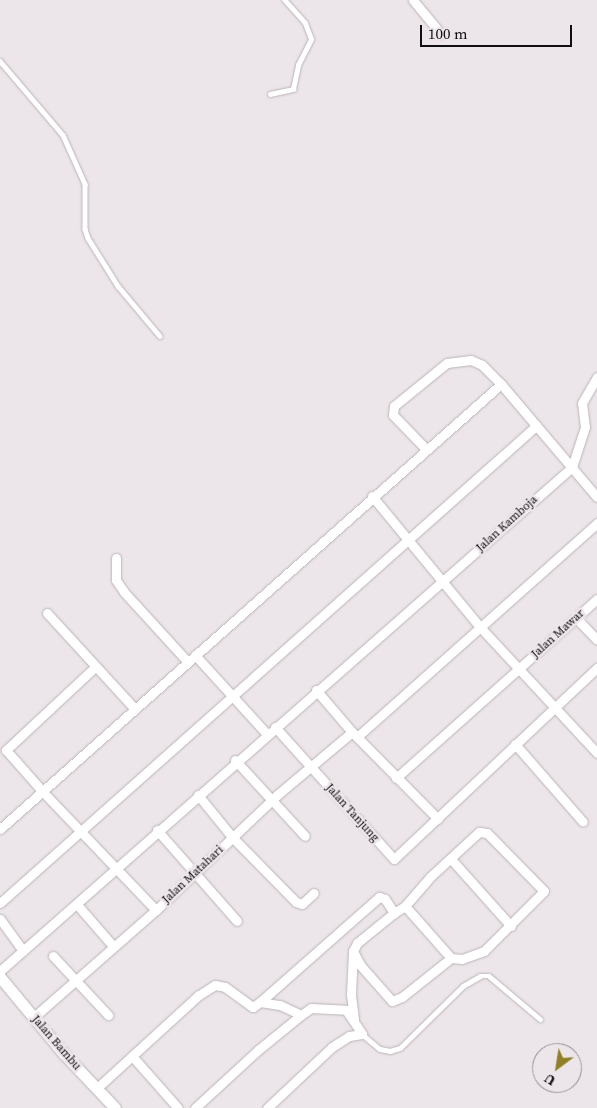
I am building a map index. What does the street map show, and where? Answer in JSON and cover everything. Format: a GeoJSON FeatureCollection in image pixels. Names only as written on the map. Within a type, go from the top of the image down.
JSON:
{"type":"FeatureCollection","features":[{"type":"Feature","properties":{"kind":"street"},"geometry":{"type":"LineString","coordinates":[[413,0],[441,34]]}},
{"type":"Feature","properties":{"kind":"street"},"geometry":{"type":"LineString","coordinates":[[426,449],[393,415],[394,406],[454,361],[477,362],[501,384],[597,497]]}},
{"type":"Feature","properties":{"kind":"street"},"geometry":{"type":"LineString","coordinates":[[572,466],[585,427],[582,403],[597,377]]}},
{"type":"Feature","properties":{"kind":"street"},"geometry":{"type":"LineString","coordinates":[[0,829],[44,793],[133,707],[195,655],[372,496],[501,384]]}},
{"type":"Feature","properties":{"kind":"street"},"geometry":{"type":"LineString","coordinates":[[0,903],[82,833],[231,695],[536,426]]}},
{"type":"Feature","properties":{"kind":"street","name":"Jalan Kamboja"},"geometry":{"type":"LineString","coordinates":[[0,971],[117,871],[157,830],[235,760],[443,582],[572,466]]}},
{"type":"Feature","properties":{"kind":"street"},"geometry":{"type":"LineString","coordinates":[[372,496],[480,627],[555,706],[593,742],[597,753]]}},
{"type":"Feature","properties":{"kind":"street","name":"Jalan Matahari"},"geometry":{"type":"LineString","coordinates":[[34,1018],[113,946],[156,910],[271,801],[354,734],[480,627],[597,524]]}},
{"type":"Feature","properties":{"kind":"street"},"geometry":{"type":"LineString","coordinates":[[116,558],[116,580],[124,592],[187,661]]}},
{"type":"Feature","properties":{"kind":"street","name":"Jalan Mawar"},"geometry":{"type":"LineString","coordinates":[[396,778],[597,599]]}},
{"type":"Feature","properties":{"kind":"street"},"geometry":{"type":"LineString","coordinates":[[47,613],[133,707]]}},
{"type":"Feature","properties":{"kind":"street"},"geometry":{"type":"LineString","coordinates":[[576,618],[597,640]]}},
{"type":"Feature","properties":{"kind":"street"},"geometry":{"type":"LineString","coordinates":[[195,655],[267,734]]}},
{"type":"Feature","properties":{"kind":"street"},"geometry":{"type":"LineString","coordinates":[[95,667],[7,746],[8,754],[156,910]]}},
{"type":"Feature","properties":{"kind":"street"},"geometry":{"type":"LineString","coordinates":[[316,690],[354,734],[438,819],[597,668]]}},
{"type":"Feature","properties":{"kind":"street","name":"Jalan Tanjung"},"geometry":{"type":"LineString","coordinates":[[275,727],[394,859],[438,819]]}},
{"type":"Feature","properties":{"kind":"street"},"geometry":{"type":"LineString","coordinates":[[515,744],[583,822]]}},
{"type":"Feature","properties":{"kind":"street"},"geometry":{"type":"LineString","coordinates":[[235,760],[305,836]]}},
{"type":"Feature","properties":{"kind":"street"},"geometry":{"type":"LineString","coordinates":[[198,795],[233,838],[296,902],[302,904],[314,893]]}},
{"type":"Feature","properties":{"kind":"street"},"geometry":{"type":"LineString","coordinates":[[157,830],[196,872],[237,921]]}},
{"type":"Feature","properties":{"kind":"street"},"geometry":{"type":"LineString","coordinates":[[353,950],[361,966],[392,1000],[402,998],[450,958],[462,959],[484,951],[544,891],[515,859],[483,830],[451,859],[406,906],[394,913],[357,943],[353,950],[350,967],[354,1019]]}},
{"type":"Feature","properties":{"kind":"street"},"geometry":{"type":"LineString","coordinates":[[451,859],[511,926]]}},
{"type":"Feature","properties":{"kind":"street"},"geometry":{"type":"LineString","coordinates":[[97,1088],[199,996],[215,985],[225,986],[252,1007],[379,897],[385,899],[394,913]]}},
{"type":"Feature","properties":{"kind":"street"},"geometry":{"type":"LineString","coordinates":[[406,906],[450,958]]}},
{"type":"Feature","properties":{"kind":"street"},"geometry":{"type":"LineString","coordinates":[[80,908],[113,946]]}},
{"type":"Feature","properties":{"kind":"street"},"geometry":{"type":"LineString","coordinates":[[0,920],[23,951]]}},
{"type":"Feature","properties":{"kind":"street"},"geometry":{"type":"LineString","coordinates":[[53,956],[108,1015]]}},
{"type":"Feature","properties":{"kind":"street","name":"Jalan Bambu"},"geometry":{"type":"LineString","coordinates":[[0,977],[115,1108]]}},
{"type":"Feature","properties":{"kind":"street"},"geometry":{"type":"LineString","coordinates":[[260,1002],[280,1005],[301,1015]]}},
{"type":"Feature","properties":{"kind":"street"},"geometry":{"type":"LineString","coordinates":[[196,1108],[258,1050],[311,1008],[327,1006],[346,1010],[354,1019],[362,1034],[349,1036],[332,1047],[268,1108]]}},
{"type":"Feature","properties":{"kind":"street"},"geometry":{"type":"LineString","coordinates":[[132,1056],[178,1108]]}},
{"type":"Feature","properties":{"kind":"lane"},"geometry":{"type":"LineString","coordinates":[[270,94],[293,89],[298,65],[311,39],[305,23],[284,0]]}},
{"type":"Feature","properties":{"kind":"lane"},"geometry":{"type":"LineString","coordinates":[[0,61],[62,135],[85,184],[85,229],[88,238],[118,286],[160,336]]}},
{"type":"Feature","properties":{"kind":"lane"},"geometry":{"type":"LineString","coordinates":[[362,1034],[380,1049],[390,1052],[400,1048],[463,986],[480,976],[489,976],[540,1019]]}}]}
